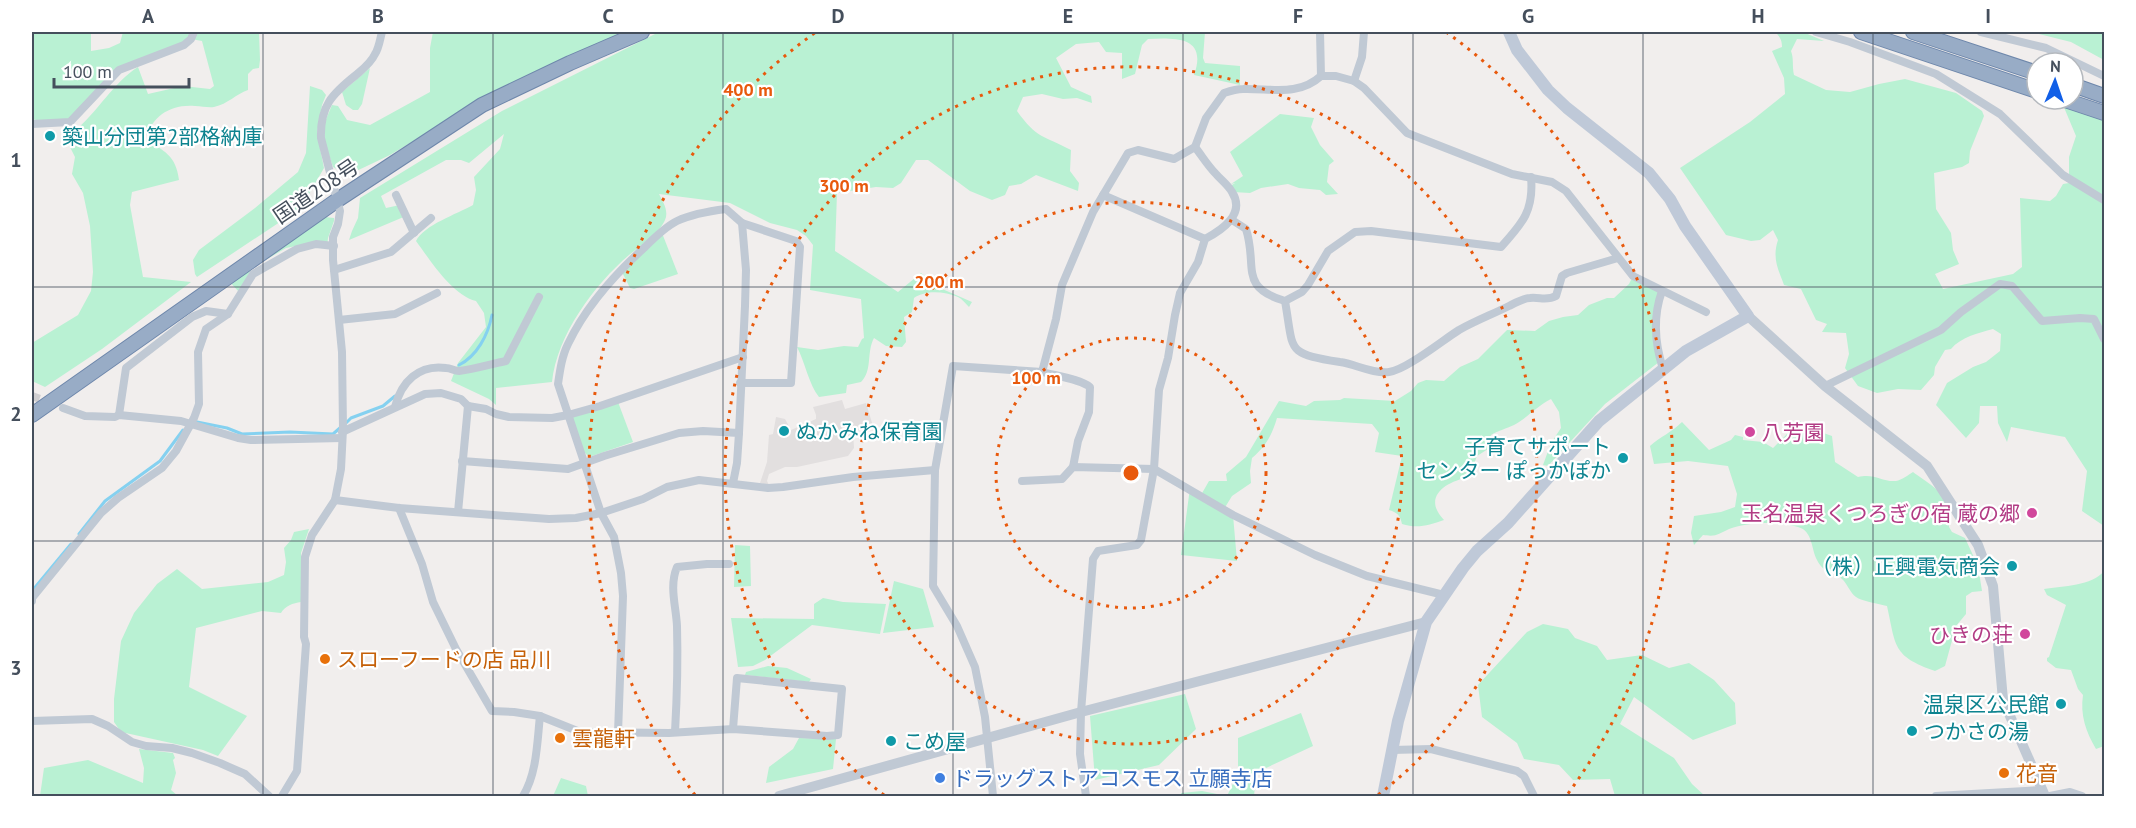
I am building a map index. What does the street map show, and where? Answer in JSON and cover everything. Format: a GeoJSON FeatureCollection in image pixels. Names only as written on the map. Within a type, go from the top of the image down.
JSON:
{"type":"FeatureCollection","features":[{"type":"Feature","properties":{"kind":"highway","name":"国道208号"},"geometry":{"type":"LineString","coordinates":[[32,415],[336,201],[482,105],[642,32]]}},
{"type":"Feature","properties":{"kind":"highway"},"geometry":{"type":"LineString","coordinates":[[1861,32],[2025,87]]}},
{"type":"Feature","properties":{"kind":"highway"},"geometry":{"type":"LineString","coordinates":[[1914,32],[2025,69]]}},
{"type":"Feature","properties":{"kind":"highway"},"geometry":{"type":"LineString","coordinates":[[2085,89],[2104,96]]}},
{"type":"Feature","properties":{"kind":"highway"},"geometry":{"type":"LineString","coordinates":[[2085,107],[2104,113]]}},
{"type":"Feature","properties":{"kind":"main road"},"geometry":{"type":"LineString","coordinates":[[1383,796],[1398,722],[1426,622],[1477,551],[1508,523],[1599,422],[1686,351],[1748,316],[1670,199],[1649,173],[1548,90],[1517,50],[1509,32]]}},
{"type":"Feature","properties":{"kind":"street"},"geometry":{"type":"LineString","coordinates":[[32,124],[70,122],[119,70],[184,45],[195,32]]}},
{"type":"Feature","properties":{"kind":"street"},"geometry":{"type":"LineString","coordinates":[[282,796],[297,771],[306,644],[304,636],[305,557],[312,535],[335,500],[341,469],[342,352],[333,237],[340,211],[321,138],[323,116],[335,92],[366,67],[375,54],[382,32]]}},
{"type":"Feature","properties":{"kind":"street"},"geometry":{"type":"LineString","coordinates":[[1320,32],[1321,76]]}},
{"type":"Feature","properties":{"kind":"street"},"geometry":{"type":"LineString","coordinates":[[1354,81],[1362,57],[1364,32]]}},
{"type":"Feature","properties":{"kind":"street"},"geometry":{"type":"LineString","coordinates":[[1816,32],[1936,74],[2000,114],[2063,175],[2104,200]]}},
{"type":"Feature","properties":{"kind":"street"},"geometry":{"type":"LineString","coordinates":[[1981,32],[2046,48],[2104,76]]}},
{"type":"Feature","properties":{"kind":"street"},"geometry":{"type":"LineString","coordinates":[[1042,372],[1062,285],[1093,212],[1128,153],[1138,150],[1174,159],[1195,147],[1206,118],[1224,93],[1243,89],[1287,91],[1314,82],[1321,76],[1336,76],[1354,81],[1364,88],[1407,133],[1503,171],[1552,182],[1566,191],[1580,206],[1633,276],[1706,312]]}},
{"type":"Feature","properties":{"kind":"street"},"geometry":{"type":"LineString","coordinates":[[1083,796],[1080,754],[1081,712],[1093,559],[1098,551],[1137,545],[1140,540],[1154,469],[1159,390],[1168,358],[1180,293],[1198,262],[1205,239],[1232,220],[1236,210],[1233,192],[1216,175],[1195,147]]}},
{"type":"Feature","properties":{"kind":"street"},"geometry":{"type":"LineString","coordinates":[[1232,220],[1246,229],[1251,245],[1254,284],[1265,295],[1285,301],[1302,292],[1328,251],[1355,232],[1371,231],[1501,247],[1525,217],[1530,206],[1531,177]]}},
{"type":"Feature","properties":{"kind":"street"},"geometry":{"type":"LineString","coordinates":[[396,195],[414,233]]}},
{"type":"Feature","properties":{"kind":"street"},"geometry":{"type":"LineString","coordinates":[[1103,195],[1205,239]]}},
{"type":"Feature","properties":{"kind":"street"},"geometry":{"type":"LineString","coordinates":[[618,733],[623,596],[614,537],[601,513],[558,384],[560,366],[567,345],[594,300],[610,280],[659,234],[677,221],[726,208],[742,223],[796,241],[800,247],[790,382],[740,383]]}},
{"type":"Feature","properties":{"kind":"street"},"geometry":{"type":"LineString","coordinates":[[334,270],[391,252],[431,218]]}},
{"type":"Feature","properties":{"kind":"street"},"geometry":{"type":"LineString","coordinates":[[733,483],[737,463],[743,357],[746,270],[742,223]]}},
{"type":"Feature","properties":{"kind":"street"},"geometry":{"type":"LineString","coordinates":[[32,601],[35,590],[101,513],[118,498],[162,468],[176,451],[199,404],[198,352],[206,329],[228,314],[253,274],[297,249],[316,244],[334,246]]}},
{"type":"Feature","properties":{"kind":"street"},"geometry":{"type":"LineString","coordinates":[[1285,301],[1292,345],[1298,352],[1312,358],[1348,363],[1377,372],[1390,372],[1418,358],[1462,328],[1510,305],[1528,297],[1551,299],[1556,296],[1562,276],[1567,273],[1618,258]]}},
{"type":"Feature","properties":{"kind":"street"},"geometry":{"type":"LineString","coordinates":[[1825,386],[1941,330],[1960,312],[2000,284],[2012,286],[2042,321],[2094,319],[2104,339]]}},
{"type":"Feature","properties":{"kind":"street"},"geometry":{"type":"LineString","coordinates":[[1662,291],[1657,304],[1657,347],[1662,369]]}},
{"type":"Feature","properties":{"kind":"street"},"geometry":{"type":"LineString","coordinates":[[339,320],[395,314],[437,293]]}},
{"type":"Feature","properties":{"kind":"street"},"geometry":{"type":"LineString","coordinates":[[395,407],[407,380],[427,368],[447,368],[457,371],[506,361],[539,297]]}},
{"type":"Feature","properties":{"kind":"street"},"geometry":{"type":"LineString","coordinates":[[119,415],[126,368],[192,317],[206,310],[228,314]]}},
{"type":"Feature","properties":{"kind":"street"},"geometry":{"type":"LineString","coordinates":[[1748,316],[1825,386],[1927,466],[1978,545],[1993,586],[2003,700],[2046,794]]}},
{"type":"Feature","properties":{"kind":"street"},"geometry":{"type":"LineString","coordinates":[[63,408],[85,416],[152,417],[190,423],[251,440],[342,433],[425,394],[441,393],[461,399],[468,406],[509,417],[552,418],[616,401],[743,357]]}},
{"type":"Feature","properties":{"kind":"street"},"geometry":{"type":"LineString","coordinates":[[993,796],[985,717],[975,667],[957,626],[933,586],[935,470],[953,366],[1042,372],[1083,381],[1090,387],[1089,412],[1078,441],[1073,467],[1062,479],[1022,481]]}},
{"type":"Feature","properties":{"kind":"street"},"geometry":{"type":"LineString","coordinates":[[458,512],[468,406]]}},
{"type":"Feature","properties":{"kind":"street"},"geometry":{"type":"LineString","coordinates":[[462,461],[568,469],[679,433],[703,431],[739,433]]}},
{"type":"Feature","properties":{"kind":"street"},"geometry":{"type":"LineString","coordinates":[[1073,467],[1154,469],[1187,486],[1233,515],[1315,555],[1367,576],[1444,596]]}},
{"type":"Feature","properties":{"kind":"street"},"geometry":{"type":"LineString","coordinates":[[335,500],[399,508],[549,519],[576,518],[601,513],[643,499],[667,487],[699,480],[783,487],[853,477],[935,470]]}},
{"type":"Feature","properties":{"kind":"street"},"geometry":{"type":"LineString","coordinates":[[399,508],[422,564],[433,602],[456,650],[492,711],[540,716],[580,732],[704,732],[733,729],[827,736],[838,735],[842,689],[737,678],[733,729]]}},
{"type":"Feature","properties":{"kind":"street"},"geometry":{"type":"LineString","coordinates":[[675,732],[677,627],[674,574],[677,567],[729,564]]}},
{"type":"Feature","properties":{"kind":"street"},"geometry":{"type":"LineString","coordinates":[[779,796],[1081,712],[1426,622]]}},
{"type":"Feature","properties":{"kind":"street"},"geometry":{"type":"LineString","coordinates":[[523,796],[533,772],[540,716]]}},
{"type":"Feature","properties":{"kind":"street"},"geometry":{"type":"LineString","coordinates":[[32,721],[92,719],[108,726],[132,742],[192,753],[220,763],[244,774],[269,796]]}},
{"type":"Feature","properties":{"kind":"street"},"geometry":{"type":"LineString","coordinates":[[1392,750],[1431,749],[1517,771],[1524,776],[1534,796]]}},
{"type":"Feature","properties":{"kind":"street"},"geometry":{"type":"LineString","coordinates":[[1936,796],[2070,792],[2082,796]]}},
{"type":"Feature","properties":{"kind":"shaded area"},"geometry":{"type":"Polygon","coordinates":[[[842,400],[845,409],[866,403],[873,426],[853,431],[854,448],[848,456],[797,467],[785,467],[769,474],[767,481],[769,485],[760,483],[767,462],[769,435],[773,434],[776,417],[785,419],[791,430],[816,419],[813,407],[842,400]]]}},
{"type":"Feature","properties":{"kind":"green space"},"geometry":{"type":"Polygon","coordinates":[[[32,32],[91,32],[91,51],[109,48],[120,43],[123,32],[259,32],[259,68],[253,69],[248,74],[248,90],[214,107],[186,106],[170,109],[153,124],[145,139],[172,159],[179,180],[132,192],[130,205],[143,277],[191,282],[102,349],[45,387],[32,381],[32,343],[78,315],[91,291],[93,272],[90,226],[83,193],[72,174],[75,157],[69,145],[72,129],[77,129],[121,81],[138,67],[148,94],[183,86],[210,89],[214,86],[202,41],[191,39],[119,70],[70,122],[42,124],[32,119],[32,32]]]}},
{"type":"Feature","properties":{"kind":"green space"},"geometry":{"type":"Polygon","coordinates":[[[433,32],[624,32],[480,101],[390,155],[348,175],[333,167],[325,143],[324,124],[332,105],[338,106],[347,120],[370,125],[430,92],[430,48],[433,32]]]}},
{"type":"Feature","properties":{"kind":"green space"},"geometry":{"type":"Polygon","coordinates":[[[659,32],[1205,32],[1203,58],[1205,63],[1240,66],[1240,85],[1194,75],[1197,53],[1193,46],[1178,40],[1148,39],[1142,45],[1135,74],[1122,79],[1122,53],[1106,52],[1099,42],[1076,44],[1056,58],[1071,87],[1091,96],[1092,103],[1077,98],[1063,99],[1042,94],[1023,97],[1017,111],[1035,132],[1071,150],[1070,171],[1079,183],[1078,191],[1036,175],[1021,184],[1009,186],[1005,195],[992,200],[970,191],[928,160],[916,160],[901,183],[893,188],[876,187],[837,193],[835,251],[898,292],[921,273],[940,288],[972,302],[969,307],[958,297],[947,294],[918,295],[914,298],[912,312],[904,317],[906,342],[902,347],[886,346],[874,338],[865,377],[861,382],[847,385],[846,393],[819,397],[812,386],[797,347],[818,350],[844,346],[858,347],[864,338],[861,299],[810,290],[813,245],[806,236],[797,230],[770,223],[730,203],[659,194],[666,210],[663,224],[616,267],[579,312],[561,347],[552,382],[496,388],[496,405],[489,399],[451,381],[458,363],[486,327],[484,313],[476,301],[458,292],[450,284],[416,241],[433,225],[473,205],[476,190],[474,177],[500,149],[504,134],[469,163],[461,160],[446,160],[381,196],[386,208],[400,205],[406,216],[349,240],[358,218],[360,198],[502,111],[659,32]]]}},
{"type":"Feature","properties":{"kind":"green space"},"geometry":{"type":"Polygon","coordinates":[[[1775,32],[1803,32],[1824,41],[1797,39],[1791,51],[1794,75],[1826,90],[1850,92],[1905,79],[1956,93],[1982,111],[1984,116],[1970,151],[1969,163],[1962,167],[1934,173],[1936,209],[1951,233],[1953,250],[1959,264],[1935,274],[1943,289],[2013,274],[2022,267],[2020,198],[2050,201],[2063,184],[2069,183],[2069,157],[2076,136],[2066,111],[2082,111],[2104,118],[2104,526],[2082,511],[2087,471],[2065,437],[2011,427],[2007,442],[1998,423],[1997,406],[1980,406],[1979,423],[1966,438],[1936,405],[1947,383],[1986,362],[2000,351],[2001,334],[1993,329],[1982,332],[1965,338],[1951,349],[1945,350],[1935,367],[1934,375],[1921,390],[1898,389],[1877,393],[1858,386],[1845,368],[1849,354],[1846,333],[1822,332],[1827,324],[1816,320],[1801,289],[1784,285],[1776,263],[1778,240],[1773,230],[1760,240],[1751,241],[1726,235],[1680,168],[1750,122],[1785,94],[1784,78],[1772,51],[1782,47],[1775,32]]]}},
{"type":"Feature","properties":{"kind":"green space"},"geometry":{"type":"Polygon","coordinates":[[[2031,32],[2104,32],[2104,60],[2071,42],[2031,32]]]}},
{"type":"Feature","properties":{"kind":"green space"},"geometry":{"type":"Polygon","coordinates":[[[370,68],[362,104],[358,110],[353,110],[346,105],[342,92],[370,68]]]}},
{"type":"Feature","properties":{"kind":"green space"},"geometry":{"type":"Polygon","coordinates":[[[310,86],[322,90],[326,95],[317,133],[324,168],[301,208],[197,277],[193,260],[199,250],[298,172],[306,153],[310,86]]]}},
{"type":"Feature","properties":{"kind":"green space"},"geometry":{"type":"Polygon","coordinates":[[[1280,114],[1314,118],[1311,127],[1320,145],[1334,161],[1329,165],[1327,182],[1338,194],[1326,195],[1320,190],[1299,188],[1288,184],[1261,188],[1250,193],[1233,192],[1229,187],[1243,176],[1230,152],[1280,114]]]}},
{"type":"Feature","properties":{"kind":"green space"},"geometry":{"type":"Polygon","coordinates":[[[325,217],[334,218],[327,247],[286,248],[252,268],[239,292],[228,280],[325,217]]]}},
{"type":"Feature","properties":{"kind":"green space"},"geometry":{"type":"Polygon","coordinates":[[[662,233],[678,274],[634,289],[630,288],[622,272],[662,233]]]}},
{"type":"Feature","properties":{"kind":"green space"},"geometry":{"type":"Polygon","coordinates":[[[1633,276],[1662,291],[1657,305],[1659,362],[1605,404],[1548,466],[1543,465],[1551,443],[1561,428],[1559,412],[1551,399],[1519,422],[1491,435],[1488,449],[1477,456],[1469,477],[1452,483],[1439,492],[1435,504],[1444,520],[1423,526],[1413,526],[1402,524],[1398,515],[1389,510],[1402,456],[1375,452],[1379,433],[1372,424],[1277,418],[1268,440],[1252,458],[1251,483],[1232,496],[1224,509],[1233,515],[1237,561],[1181,555],[1190,488],[1201,495],[1209,481],[1227,481],[1226,474],[1246,457],[1279,401],[1306,406],[1314,401],[1344,398],[1395,401],[1411,391],[1418,383],[1426,380],[1444,381],[1460,367],[1478,359],[1507,330],[1535,331],[1549,321],[1578,315],[1589,305],[1607,298],[1614,298],[1629,284],[1633,276]]]}},
{"type":"Feature","properties":{"kind":"green space"},"geometry":{"type":"Polygon","coordinates":[[[618,402],[633,442],[589,457],[584,452],[572,417],[618,402]]]}},
{"type":"Feature","properties":{"kind":"green space"},"geometry":{"type":"Polygon","coordinates":[[[1800,421],[1832,436],[1835,462],[1858,477],[1869,476],[1896,481],[1913,472],[1949,503],[1951,508],[1949,527],[1952,532],[1965,538],[1978,566],[1982,591],[1972,592],[1966,596],[1966,614],[1956,626],[1945,666],[1935,671],[1921,666],[1903,654],[1895,640],[1887,606],[1858,598],[1839,576],[1823,568],[1815,556],[1809,536],[1803,529],[1781,524],[1746,525],[1720,534],[1703,535],[1694,545],[1691,533],[1694,516],[1721,512],[1735,507],[1737,494],[1728,466],[1688,461],[1654,464],[1650,446],[1682,422],[1709,450],[1731,440],[1735,435],[1743,437],[1743,440],[1763,442],[1773,448],[1800,421]]]}},
{"type":"Feature","properties":{"kind":"green space"},"geometry":{"type":"Polygon","coordinates":[[[309,529],[301,553],[301,602],[289,605],[281,613],[262,611],[196,628],[189,687],[247,716],[218,756],[203,750],[121,732],[114,722],[114,699],[121,641],[134,613],[157,584],[177,569],[202,589],[268,582],[284,575],[286,562],[284,548],[294,532],[309,529]]]}},
{"type":"Feature","properties":{"kind":"green space"},"geometry":{"type":"Polygon","coordinates":[[[735,545],[750,546],[751,586],[734,587],[735,545]]]}},
{"type":"Feature","properties":{"kind":"green space"},"geometry":{"type":"Polygon","coordinates":[[[2104,571],[2102,719],[2104,746],[2096,749],[2085,723],[2082,709],[2083,695],[2078,689],[2071,670],[2056,668],[2047,661],[2066,605],[2047,595],[2044,589],[2092,580],[2104,571]]]}},
{"type":"Feature","properties":{"kind":"green space"},"geometry":{"type":"Polygon","coordinates":[[[894,581],[923,589],[934,627],[883,633],[894,581]]]}},
{"type":"Feature","properties":{"kind":"green space"},"geometry":{"type":"Polygon","coordinates":[[[823,598],[843,602],[886,604],[880,634],[812,625],[765,660],[753,666],[738,667],[731,618],[814,619],[814,604],[823,598]]]}},
{"type":"Feature","properties":{"kind":"green space"},"geometry":{"type":"Polygon","coordinates":[[[1543,624],[1568,629],[1575,638],[1597,646],[1607,660],[1642,655],[1669,668],[1689,663],[1714,680],[1735,703],[1736,724],[1693,740],[1634,697],[1620,724],[1674,758],[1692,784],[1705,796],[1615,796],[1610,779],[1573,780],[1559,765],[1524,759],[1517,743],[1482,717],[1478,685],[1527,632],[1543,624]]]}},
{"type":"Feature","properties":{"kind":"green space"},"geometry":{"type":"Polygon","coordinates":[[[768,666],[787,668],[811,679],[809,682],[745,675],[746,672],[768,666]]]}},
{"type":"Feature","properties":{"kind":"green space"},"geometry":{"type":"Polygon","coordinates":[[[1185,694],[1196,729],[1159,765],[1095,780],[1090,716],[1185,694]]]}},
{"type":"Feature","properties":{"kind":"green space"},"geometry":{"type":"Polygon","coordinates":[[[1301,713],[1313,746],[1253,774],[1254,796],[1227,796],[1238,773],[1238,738],[1301,713]]]}},
{"type":"Feature","properties":{"kind":"green space"},"geometry":{"type":"Polygon","coordinates":[[[799,738],[836,739],[833,769],[766,783],[769,767],[793,749],[799,738]]]}},
{"type":"Feature","properties":{"kind":"green space"},"geometry":{"type":"Polygon","coordinates":[[[139,749],[173,753],[176,773],[171,790],[178,796],[40,796],[44,768],[88,760],[143,783],[144,768],[139,749]]]}},
{"type":"Feature","properties":{"kind":"green space"},"geometry":{"type":"Polygon","coordinates":[[[561,778],[586,786],[588,796],[553,796],[561,778]]]}},
{"type":"Feature","properties":{"kind":"green space"},"geometry":{"type":"Polygon","coordinates":[[[1202,791],[1227,796],[1181,796],[1181,793],[1202,791]]]}},
{"type":"Feature","properties":{"kind":"waterway"},"geometry":{"type":"LineString","coordinates":[[459,365],[481,344],[492,315]]}},
{"type":"Feature","properties":{"kind":"waterway"},"geometry":{"type":"LineString","coordinates":[[346,423],[351,418],[383,406],[395,396]]}},
{"type":"Feature","properties":{"kind":"waterway"},"geometry":{"type":"LineString","coordinates":[[197,422],[227,428],[242,434],[290,432],[333,434],[341,427]]}},
{"type":"Feature","properties":{"kind":"waterway"},"geometry":{"type":"LineString","coordinates":[[79,534],[105,501],[160,461],[183,430]]}},
{"type":"Feature","properties":{"kind":"waterway"},"geometry":{"type":"LineString","coordinates":[[32,591],[71,544]]}},
{"type":"Feature","properties":{"kind":"tunnel"},"geometry":{"type":"LineString","coordinates":[[32,396],[51,403]]}},
{"type":"Feature","properties":{"kind":"place","name":"築山分団第2部格納庫"},"geometry":{"type":"Point","coordinates":[50,136]}},
{"type":"Feature","properties":{"kind":"place","name":"ぬかみね保育園"},"geometry":{"type":"Point","coordinates":[784,431]}},
{"type":"Feature","properties":{"kind":"place","name":"八芳園"},"geometry":{"type":"Point","coordinates":[1750,432]}},
{"type":"Feature","properties":{"kind":"place","name":"子育てサポート センター ぽっかぽか"},"geometry":{"type":"Point","coordinates":[1623,458]}},
{"type":"Feature","properties":{"kind":"place","name":"玉名温泉くつろぎの宿 蔵の郷"},"geometry":{"type":"Point","coordinates":[2032,513]}},
{"type":"Feature","properties":{"kind":"place","name":"（株）正興電気商会"},"geometry":{"type":"Point","coordinates":[2012,566]}},
{"type":"Feature","properties":{"kind":"place","name":"ひきの荘"},"geometry":{"type":"Point","coordinates":[2025,634]}},
{"type":"Feature","properties":{"kind":"place","name":"スローフードの店 品川"},"geometry":{"type":"Point","coordinates":[325,659]}},
{"type":"Feature","properties":{"kind":"place","name":"温泉区公民館"},"geometry":{"type":"Point","coordinates":[2061,704]}},
{"type":"Feature","properties":{"kind":"place","name":"つかさの湯"},"geometry":{"type":"Point","coordinates":[1912,731]}},
{"type":"Feature","properties":{"kind":"place","name":"雲龍軒"},"geometry":{"type":"Point","coordinates":[560,738]}},
{"type":"Feature","properties":{"kind":"place","name":"こめ屋"},"geometry":{"type":"Point","coordinates":[891,741]}},
{"type":"Feature","properties":{"kind":"place","name":"花音"},"geometry":{"type":"Point","coordinates":[2004,773]}},
{"type":"Feature","properties":{"kind":"place","name":"ドラッグストアコスモス 立願寺店"},"geometry":{"type":"Point","coordinates":[940,778]}}]}
